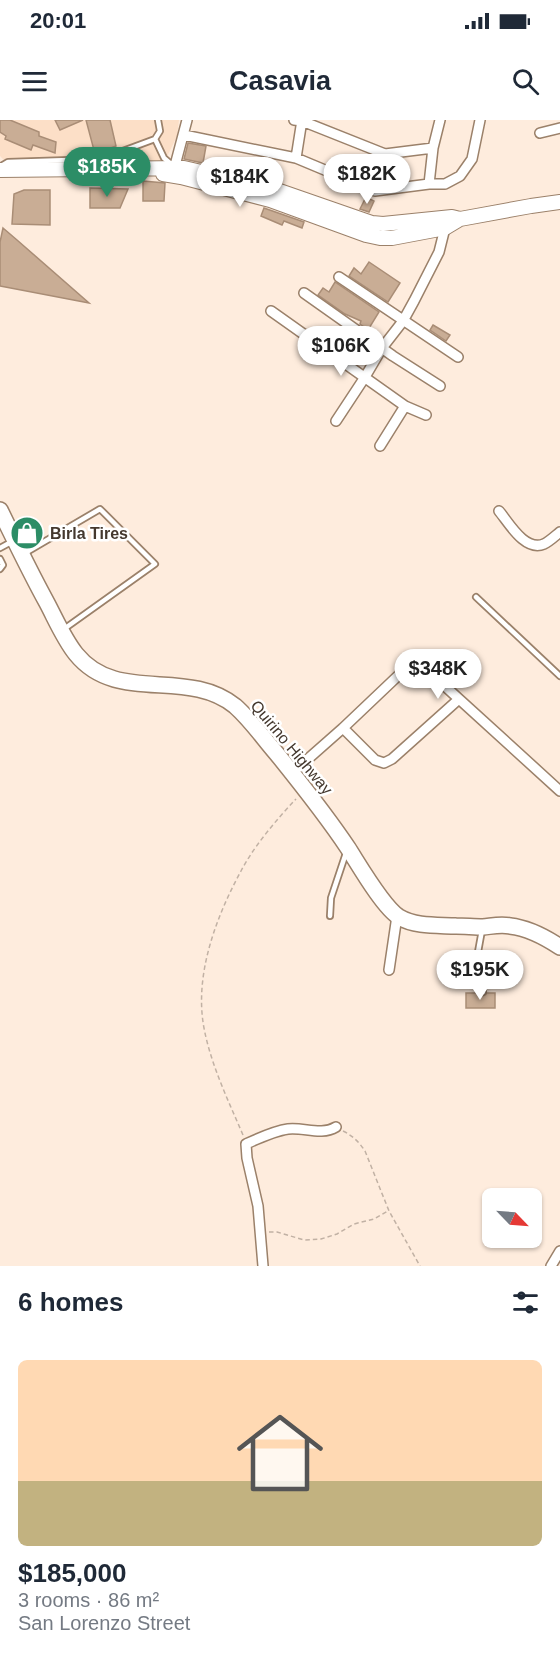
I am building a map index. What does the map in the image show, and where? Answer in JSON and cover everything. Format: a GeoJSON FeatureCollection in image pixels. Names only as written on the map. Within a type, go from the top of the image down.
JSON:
{"type":"FeatureCollection","features":[{"type":"Feature","properties":{"kind":"main road","name":"Quirino Highway"},"geometry":{"type":"LineString","coordinates":[[0,510],[21,555],[76,654],[90,668],[111,679],[126,683],[193,688],[222,698],[246,716],[305,789],[383,901],[397,916]]}},
{"type":"Feature","properties":{"kind":"main road"},"geometry":{"type":"LineString","coordinates":[[397,916],[420,924],[483,927],[499,925],[520,928],[546,938],[560,947]]}},
{"type":"Feature","properties":{"kind":"street"},"geometry":{"type":"LineString","coordinates":[[174,171],[187,120]]}},
{"type":"Feature","properties":{"kind":"street"},"geometry":{"type":"LineString","coordinates":[[296,158],[299,120],[385,154],[433,148]]}},
{"type":"Feature","properties":{"kind":"street"},"geometry":{"type":"LineString","coordinates":[[429,184],[433,148],[440,120]]}},
{"type":"Feature","properties":{"kind":"street"},"geometry":{"type":"LineString","coordinates":[[184,135],[296,158],[375,191],[445,184],[460,176],[472,159],[480,120]]}},
{"type":"Feature","properties":{"kind":"street"},"geometry":{"type":"LineString","coordinates":[[540,134],[560,128]]}},
{"type":"Feature","properties":{"kind":"street"},"geometry":{"type":"LineString","coordinates":[[0,169],[174,171],[270,200],[380,238],[392,238],[460,219],[560,202]]}},
{"type":"Feature","properties":{"kind":"street"},"geometry":{"type":"LineString","coordinates":[[0,179],[163,174],[174,171]]}},
{"type":"Feature","properties":{"kind":"street"},"geometry":{"type":"LineString","coordinates":[[336,421],[382,348],[403,321],[439,252],[445,223]]}},
{"type":"Feature","properties":{"kind":"street"},"geometry":{"type":"LineString","coordinates":[[339,278],[458,357]]}},
{"type":"Feature","properties":{"kind":"street"},"geometry":{"type":"LineString","coordinates":[[304,293],[440,386]]}},
{"type":"Feature","properties":{"kind":"street"},"geometry":{"type":"LineString","coordinates":[[271,311],[405,406],[426,415]]}},
{"type":"Feature","properties":{"kind":"street"},"geometry":{"type":"LineString","coordinates":[[380,446],[405,406]]}},
{"type":"Feature","properties":{"kind":"street"},"geometry":{"type":"LineString","coordinates":[[499,511],[519,537],[536,546],[544,544],[560,532]]}},
{"type":"Feature","properties":{"kind":"street"},"geometry":{"type":"LineString","coordinates":[[292,773],[403,671],[414,667],[424,668],[560,791]]}},
{"type":"Feature","properties":{"kind":"street"},"geometry":{"type":"LineString","coordinates":[[343,728],[375,760],[384,763],[392,759],[459,699]]}},
{"type":"Feature","properties":{"kind":"street"},"geometry":{"type":"LineString","coordinates":[[389,970],[397,916]]}},
{"type":"Feature","properties":{"kind":"street"},"geometry":{"type":"LineString","coordinates":[[263,1266],[258,1206],[246,1144],[286,1129],[322,1131],[336,1127]]}},
{"type":"Feature","properties":{"kind":"street"},"geometry":{"type":"LineString","coordinates":[[550,1266],[560,1251]]}},
{"type":"Feature","properties":{"kind":"lane"},"geometry":{"type":"LineString","coordinates":[[0,169],[8,162],[101,159],[155,139],[159,131],[158,120]]}},
{"type":"Feature","properties":{"kind":"lane"},"geometry":{"type":"LineString","coordinates":[[155,139],[164,158],[174,171]]}},
{"type":"Feature","properties":{"kind":"lane"},"geometry":{"type":"LineString","coordinates":[[21,555],[100,509],[155,564],[62,630]]}},
{"type":"Feature","properties":{"kind":"lane"},"geometry":{"type":"LineString","coordinates":[[0,548],[14,540]]}},
{"type":"Feature","properties":{"kind":"lane"},"geometry":{"type":"LineString","coordinates":[[0,559],[3,565],[0,569]]}},
{"type":"Feature","properties":{"kind":"lane"},"geometry":{"type":"LineString","coordinates":[[476,597],[560,676]]}},
{"type":"Feature","properties":{"kind":"lane"},"geometry":{"type":"LineString","coordinates":[[330,916],[331,898],[348,849]]}},
{"type":"Feature","properties":{"kind":"lane"},"geometry":{"type":"LineString","coordinates":[[483,927],[476,963],[483,992]]}},
{"type":"Feature","properties":{"kind":"path"},"geometry":{"type":"LineString","coordinates":[[246,1144],[219,1078],[203,1026],[202,984],[206,959],[216,928],[242,869],[279,817],[305,789]]}},
{"type":"Feature","properties":{"kind":"path"},"geometry":{"type":"LineString","coordinates":[[336,1127],[351,1135],[364,1151],[389,1211],[420,1266]]}},
{"type":"Feature","properties":{"kind":"path"},"geometry":{"type":"LineString","coordinates":[[260,1235],[272,1232],[304,1240],[321,1239],[338,1234],[354,1224],[374,1219],[389,1211]]}},
{"type":"Feature","properties":{"kind":"shaded area"},"geometry":{"type":"Polygon","coordinates":[[[0,120],[179,120],[177,136],[164,163],[39,164],[36,159],[6,162],[0,156],[0,120]]]}},
{"type":"Feature","properties":{"kind":"building"},"geometry":{"type":"Polygon","coordinates":[[[0,120],[10,120],[39,132],[39,136],[56,142],[55,153],[33,145],[31,150],[5,139],[6,136],[0,132],[0,120]]]}},
{"type":"Feature","properties":{"kind":"building"},"geometry":{"type":"Polygon","coordinates":[[[55,120],[83,120],[60,130],[55,120]]]}},
{"type":"Feature","properties":{"kind":"building"},"geometry":{"type":"Polygon","coordinates":[[[86,120],[110,120],[116,146],[95,154],[86,120]]]}},
{"type":"Feature","properties":{"kind":"building"},"geometry":{"type":"Polygon","coordinates":[[[188,143],[206,146],[203,163],[184,159],[188,143]]]}},
{"type":"Feature","properties":{"kind":"building"},"geometry":{"type":"Polygon","coordinates":[[[143,181],[165,183],[164,201],[143,201],[143,181]]]}},
{"type":"Feature","properties":{"kind":"building"},"geometry":{"type":"Polygon","coordinates":[[[90,188],[128,189],[120,208],[90,208],[90,188]]]}},
{"type":"Feature","properties":{"kind":"building"},"geometry":{"type":"Polygon","coordinates":[[[24,190],[50,190],[50,225],[12,224],[14,194],[24,190]]]}},
{"type":"Feature","properties":{"kind":"building"},"geometry":{"type":"Polygon","coordinates":[[[366,197],[374,201],[369,212],[360,209],[366,197]]]}},
{"type":"Feature","properties":{"kind":"building"},"geometry":{"type":"Polygon","coordinates":[[[264,208],[304,222],[302,228],[284,221],[282,225],[261,216],[264,208]]]}},
{"type":"Feature","properties":{"kind":"building"},"geometry":{"type":"Polygon","coordinates":[[[3,228],[89,303],[0,286],[0,242],[3,228]]]}},
{"type":"Feature","properties":{"kind":"building"},"geometry":{"type":"Polygon","coordinates":[[[369,262],[400,283],[388,302],[349,276],[354,268],[361,274],[369,262]]]}},
{"type":"Feature","properties":{"kind":"building"},"geometry":{"type":"Polygon","coordinates":[[[335,282],[379,312],[368,330],[360,324],[361,321],[345,314],[318,295],[323,288],[329,292],[335,282]]]}},
{"type":"Feature","properties":{"kind":"building"},"geometry":{"type":"Polygon","coordinates":[[[433,325],[450,335],[446,341],[430,330],[433,325]]]}},
{"type":"Feature","properties":{"kind":"building"},"geometry":{"type":"Polygon","coordinates":[[[466,993],[479,993],[483,996],[487,993],[495,993],[495,1008],[466,1008],[466,993]]]}},
{"type":"Feature","properties":{"kind":"place","name":"Birla Tires"},"geometry":{"type":"Point","coordinates":[27,533]}}]}
